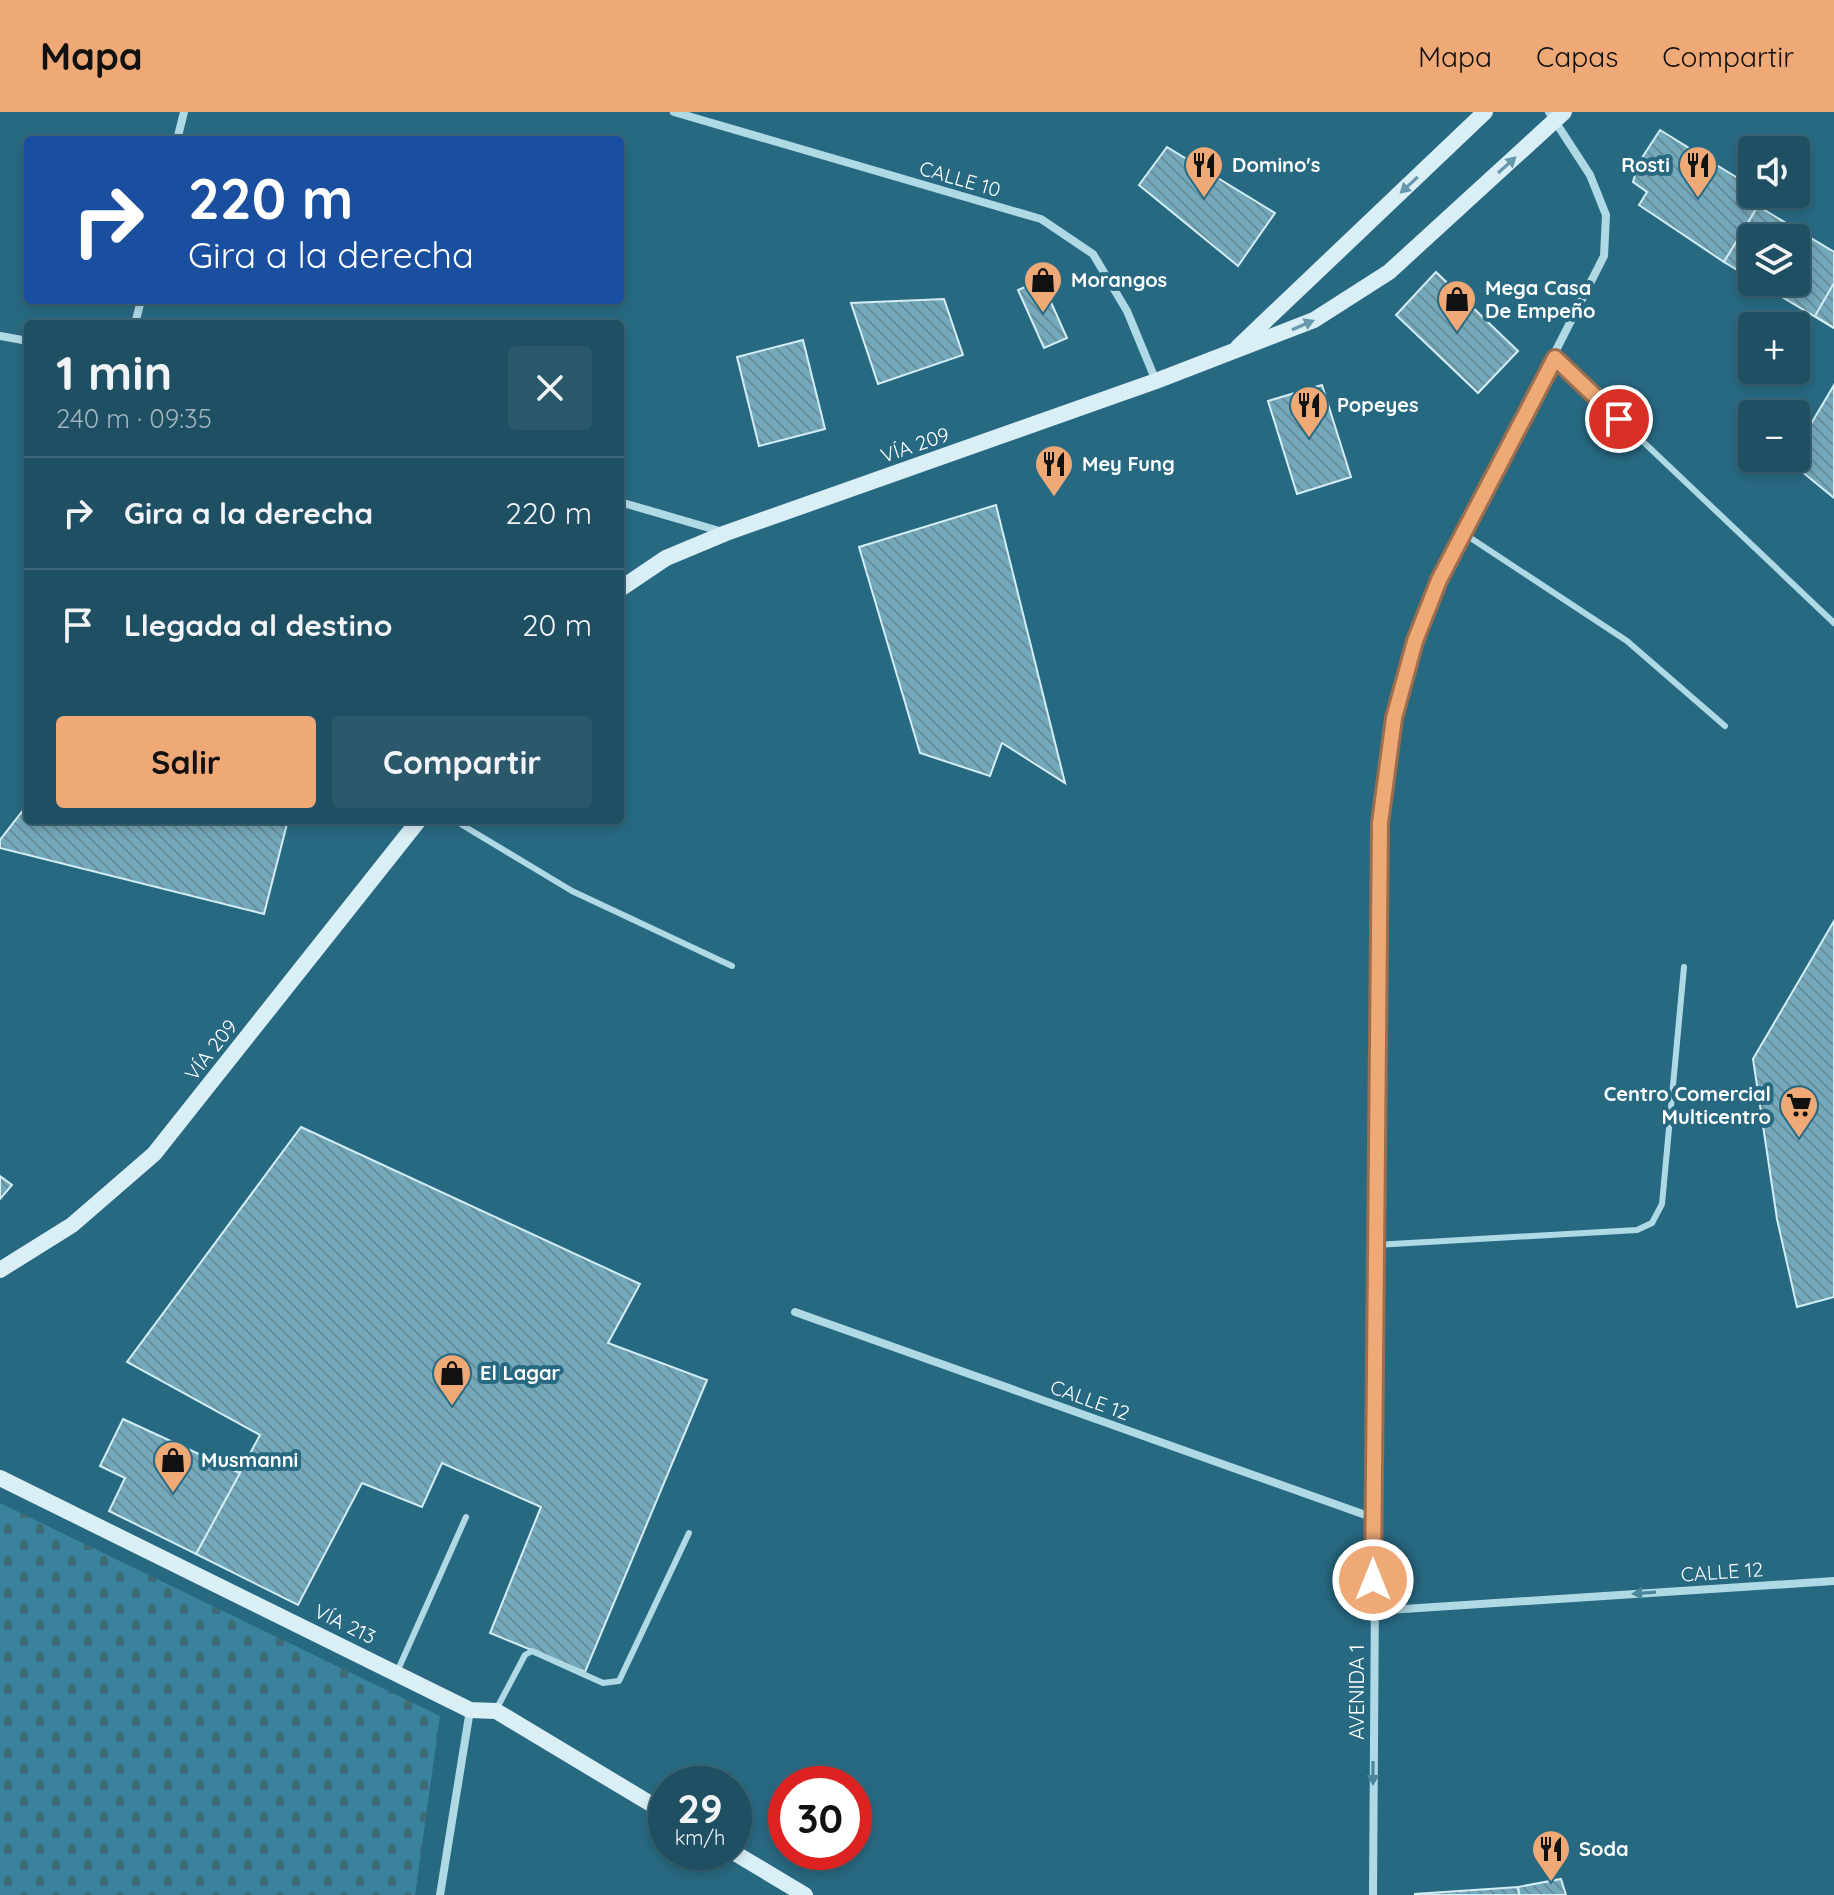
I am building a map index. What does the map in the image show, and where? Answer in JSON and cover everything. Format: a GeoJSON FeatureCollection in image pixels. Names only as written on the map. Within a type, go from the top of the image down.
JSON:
{"type":"FeatureCollection","features":[{"type":"Feature","properties":{"kind":"main road","name":"VÍA 209"},"geometry":{"type":"LineString","coordinates":[[1231,354],[1485,112]]}},
{"type":"Feature","properties":{"kind":"main road","name":"VÍA 209"},"geometry":{"type":"LineString","coordinates":[[624,586],[666,558],[726,533],[1231,354],[1314,320],[1389,272],[1556,115]]}},
{"type":"Feature","properties":{"kind":"main road","name":"VÍA 209"},"geometry":{"type":"LineString","coordinates":[[0,1270],[72,1225],[154,1154],[416,824]]}},
{"type":"Feature","properties":{"kind":"main road","name":"VÍA 213"},"geometry":{"type":"LineString","coordinates":[[0,1478],[470,1710],[496,1711],[648,1802]]}},
{"type":"Feature","properties":{"kind":"main road"},"geometry":{"type":"LineString","coordinates":[[752,1863],[805,1895]]}},
{"type":"Feature","properties":{"kind":"street"},"geometry":{"type":"LineString","coordinates":[[178,136],[184,112]]}},
{"type":"Feature","properties":{"kind":"street","name":"CALLE 10"},"geometry":{"type":"LineString","coordinates":[[674,112],[1041,219],[1093,254],[1127,311],[1156,381]]}},
{"type":"Feature","properties":{"kind":"street","name":"AVENIDA 1"},"geometry":{"type":"LineString","coordinates":[[1373,1895],[1380,823],[1394,718],[1415,641],[1439,580],[1555,358],[1604,256],[1606,215],[1590,175],[1556,115]]}},
{"type":"Feature","properties":{"kind":"street"},"geometry":{"type":"LineString","coordinates":[[0,336],[24,340]]}},
{"type":"Feature","properties":{"kind":"street"},"geometry":{"type":"LineString","coordinates":[[624,503],[726,533]]}},
{"type":"Feature","properties":{"kind":"street","name":"CALLE 12"},"geometry":{"type":"LineString","coordinates":[[795,1312],[1374,1518]]}},
{"type":"Feature","properties":{"kind":"street","name":"CALLE 12"},"geometry":{"type":"LineString","coordinates":[[1373,1611],[1834,1581]]}},
{"type":"Feature","properties":{"kind":"street"},"geometry":{"type":"LineString","coordinates":[[440,1895],[470,1710]]}},
{"type":"Feature","properties":{"kind":"lane"},"geometry":{"type":"LineString","coordinates":[[1555,358],[1834,623]]}},
{"type":"Feature","properties":{"kind":"lane"},"geometry":{"type":"LineString","coordinates":[[1463,533],[1627,641],[1725,726]]}},
{"type":"Feature","properties":{"kind":"lane"},"geometry":{"type":"LineString","coordinates":[[461,824],[572,891],[732,966]]}},
{"type":"Feature","properties":{"kind":"lane"},"geometry":{"type":"LineString","coordinates":[[1375,1245],[1637,1230],[1652,1223],[1662,1204],[1684,967]]}},
{"type":"Feature","properties":{"kind":"lane"},"geometry":{"type":"LineString","coordinates":[[397,1672],[466,1517]]}},
{"type":"Feature","properties":{"kind":"lane"},"geometry":{"type":"LineString","coordinates":[[496,1711],[525,1655],[532,1651],[603,1683],[619,1681],[689,1533]]}},
{"type":"Feature","properties":{"kind":"green space"},"geometry":{"type":"Polygon","coordinates":[[[0,1503],[440,1716],[415,1895],[0,1895],[0,1503]]]}},
{"type":"Feature","properties":{"kind":"building","name":"Rosti"},"geometry":{"type":"Polygon","coordinates":[[[1660,130],[1738,178],[1738,208],[1757,208],[1747,224],[1738,224],[1738,239],[1724,262],[1639,205],[1647,192],[1633,182],[1638,164],[1660,130]]]}},
{"type":"Feature","properties":{"kind":"building","name":"Domino's"},"geometry":{"type":"Polygon","coordinates":[[[1167,147],[1275,213],[1238,266],[1139,185],[1167,147]]]}},
{"type":"Feature","properties":{"kind":"building"},"geometry":{"type":"Polygon","coordinates":[[[1757,208],[1761,208],[1788,224],[1747,224],[1757,208]]]}},
{"type":"Feature","properties":{"kind":"building"},"geometry":{"type":"Polygon","coordinates":[[[1810,237],[1834,252],[1834,328],[1780,296],[1810,296],[1810,237]]]}},
{"type":"Feature","properties":{"kind":"building"},"geometry":{"type":"Polygon","coordinates":[[[1738,239],[1738,270],[1724,262],[1738,239]]]}},
{"type":"Feature","properties":{"kind":"building","name":"Mega Casa De Empeño"},"geometry":{"type":"Polygon","coordinates":[[[1436,272],[1518,351],[1478,393],[1396,315],[1436,272]]]}},
{"type":"Feature","properties":{"kind":"building","name":"Morangos"},"geometry":{"type":"Polygon","coordinates":[[[1041,280],[1067,338],[1044,348],[1018,290],[1041,280]]]}},
{"type":"Feature","properties":{"kind":"building"},"geometry":{"type":"Polygon","coordinates":[[[1834,283],[1834,328],[1815,316],[1834,283]]]}},
{"type":"Feature","properties":{"kind":"building"},"geometry":{"type":"Polygon","coordinates":[[[944,299],[963,355],[878,384],[851,303],[944,299]]]}},
{"type":"Feature","properties":{"kind":"building"},"geometry":{"type":"Polygon","coordinates":[[[803,340],[825,429],[759,446],[737,357],[803,340]]]}},
{"type":"Feature","properties":{"kind":"building","name":"Popeyes"},"geometry":{"type":"Polygon","coordinates":[[[1322,385],[1351,477],[1297,494],[1268,401],[1322,385]]]}},
{"type":"Feature","properties":{"kind":"building"},"geometry":{"type":"Polygon","coordinates":[[[1834,385],[1834,498],[1802,472],[1810,472],[1810,425],[1834,385]]]}},
{"type":"Feature","properties":{"kind":"building"},"geometry":{"type":"Polygon","coordinates":[[[996,505],[1065,783],[1002,743],[990,776],[920,753],[859,547],[996,505]]]}},
{"type":"Feature","properties":{"kind":"building"},"geometry":{"type":"Polygon","coordinates":[[[24,809],[24,824],[287,824],[264,914],[0,848],[0,840],[24,809]]]}},
{"type":"Feature","properties":{"kind":"building","name":"Centro Comercial Multicentro"},"geometry":{"type":"Polygon","coordinates":[[[1834,921],[1834,1297],[1797,1307],[1777,1219],[1753,1059],[1834,921]]]}},
{"type":"Feature","properties":{"kind":"building","name":"El Lagar"},"geometry":{"type":"Polygon","coordinates":[[[301,1127],[640,1284],[608,1343],[707,1380],[585,1672],[490,1633],[541,1507],[442,1463],[422,1507],[362,1483],[298,1605],[196,1554],[260,1435],[127,1362],[301,1127]]]}},
{"type":"Feature","properties":{"kind":"building"},"geometry":{"type":"Polygon","coordinates":[[[0,1176],[12,1185],[0,1199],[0,1176]]]}},
{"type":"Feature","properties":{"kind":"building","name":"Musmanni"},"geometry":{"type":"Polygon","coordinates":[[[123,1419],[240,1473],[196,1554],[109,1511],[125,1478],[100,1466],[123,1419]]]}},
{"type":"Feature","properties":{"kind":"building","name":"Soda"},"geometry":{"type":"Polygon","coordinates":[[[1561,1879],[1566,1895],[1519,1895],[1518,1887],[1561,1879]]]}},
{"type":"Feature","properties":{"kind":"building"},"geometry":{"type":"Polygon","coordinates":[[[1518,1887],[1519,1895],[1415,1895],[1415,1894],[1518,1887]]]}},
{"type":"Feature","properties":{"kind":"place","name":"Domino's"},"geometry":{"type":"Point","coordinates":[1204,199]}},
{"type":"Feature","properties":{"kind":"place","name":"Rosti"},"geometry":{"type":"Point","coordinates":[1698,199]}},
{"type":"Feature","properties":{"kind":"place","name":"Morangos"},"geometry":{"type":"Point","coordinates":[1043,314]}},
{"type":"Feature","properties":{"kind":"place","name":"Mega Casa De Empeño"},"geometry":{"type":"Point","coordinates":[1457,333]}},
{"type":"Feature","properties":{"kind":"place","name":"Popeyes"},"geometry":{"type":"Point","coordinates":[1309,439]}},
{"type":"Feature","properties":{"kind":"place","name":"Mey Fung"},"geometry":{"type":"Point","coordinates":[1054,498]}},
{"type":"Feature","properties":{"kind":"place","name":"Centro Comercial Multicentro"},"geometry":{"type":"Point","coordinates":[1799,1139]}},
{"type":"Feature","properties":{"kind":"place","name":"El Lagar"},"geometry":{"type":"Point","coordinates":[452,1407]}},
{"type":"Feature","properties":{"kind":"place","name":"Musmanni"},"geometry":{"type":"Point","coordinates":[173,1494]}},
{"type":"Feature","properties":{"kind":"place","name":"Soda"},"geometry":{"type":"Point","coordinates":[1551,1883]}},
{"type":"Feature","properties":{"kind":"route"},"geometry":{"type":"LineString","coordinates":[[1373,1580],[1380,823],[1394,718],[1415,641],[1439,580],[1555,358],[1619,419]]}}]}
